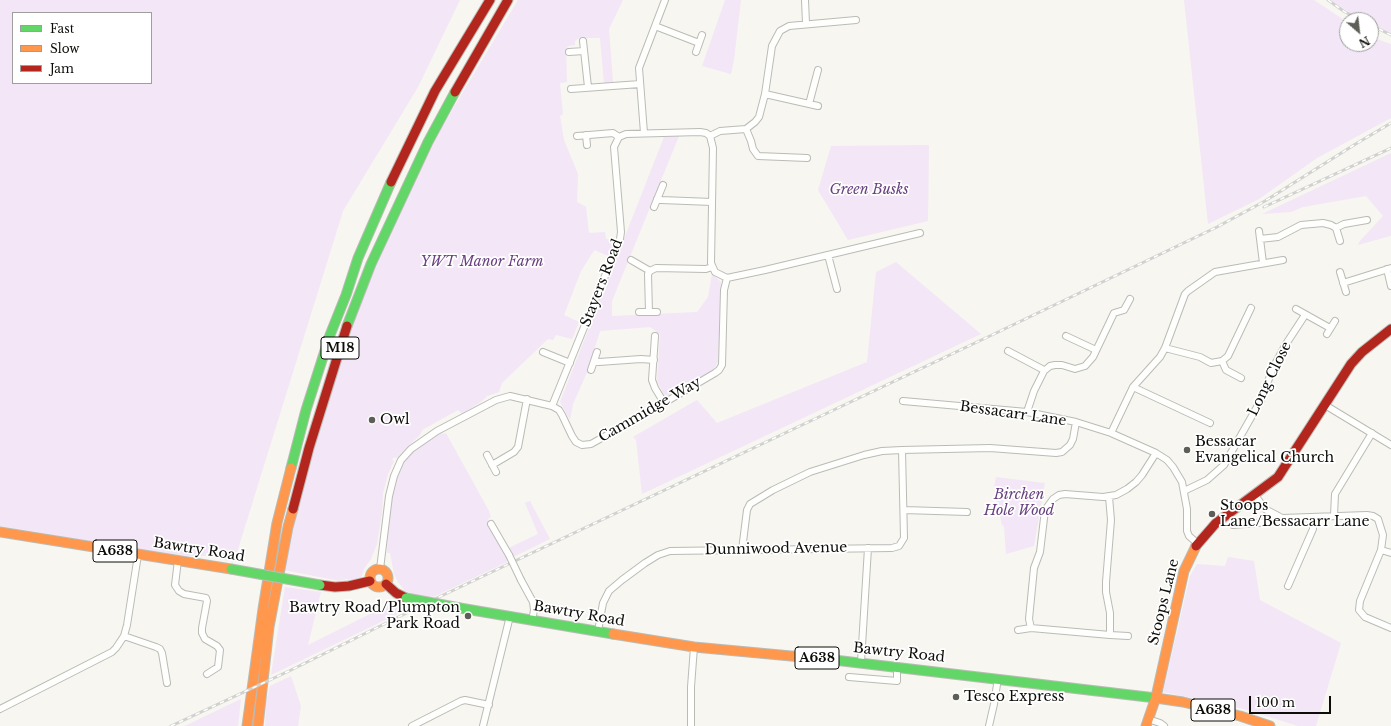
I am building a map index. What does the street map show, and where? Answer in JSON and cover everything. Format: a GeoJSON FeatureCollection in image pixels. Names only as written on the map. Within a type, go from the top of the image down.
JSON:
{"type":"FeatureCollection","features":[{"type":"Feature","properties":{"kind":"main road","name":"M18"},"geometry":{"type":"LineString","coordinates":[[247,726],[277,523],[306,410],[330,335],[346,295],[358,258],[387,191],[435,92],[490,0]]}},
{"type":"Feature","properties":{"kind":"main road","name":"M18"},"geometry":{"type":"LineString","coordinates":[[258,726],[269,627],[288,527],[309,448],[348,322],[371,264],[428,142],[462,78],[508,0]]}},
{"type":"Feature","properties":{"kind":"main road","name":"Stoops Lane"},"geometry":{"type":"LineString","coordinates":[[1147,722],[1156,697],[1184,571],[1198,544],[1216,523],[1278,477],[1351,364],[1362,352],[1391,330]]}},
{"type":"Feature","properties":{"kind":"main road","name":"Bawtry Road"},"geometry":{"type":"LineString","coordinates":[[0,532],[178,560],[335,587],[349,586],[370,581],[377,587],[382,587],[386,584],[396,593],[406,598],[532,621],[694,647],[861,662],[1156,697],[1240,716],[1270,726]]}},
{"type":"Feature","properties":{"kind":"main road"},"geometry":{"type":"LineString","coordinates":[[370,581],[372,572],[380,569],[387,575],[388,580],[386,584]]}},
{"type":"Feature","properties":{"kind":"street"},"geometry":{"type":"LineString","coordinates":[[644,133],[640,64],[665,0]]}},
{"type":"Feature","properties":{"kind":"street"},"geometry":{"type":"LineString","coordinates":[[805,0],[806,23]]}},
{"type":"Feature","properties":{"kind":"street"},"geometry":{"type":"LineString","coordinates":[[710,136],[716,132],[746,128],[759,118],[765,94],[772,46],[776,35],[785,28],[806,23],[856,20]]}},
{"type":"Feature","properties":{"kind":"street"},"geometry":{"type":"LineString","coordinates":[[655,26],[699,43]]}},
{"type":"Feature","properties":{"kind":"street"},"geometry":{"type":"LineString","coordinates":[[696,52],[702,35]]}},
{"type":"Feature","properties":{"kind":"street"},"geometry":{"type":"LineString","coordinates":[[583,41],[588,87]]}},
{"type":"Feature","properties":{"kind":"street"},"geometry":{"type":"LineString","coordinates":[[569,52],[584,51]]}},
{"type":"Feature","properties":{"kind":"street"},"geometry":{"type":"LineString","coordinates":[[809,104],[818,70]]}},
{"type":"Feature","properties":{"kind":"street"},"geometry":{"type":"LineString","coordinates":[[571,89],[640,84]]}},
{"type":"Feature","properties":{"kind":"street"},"geometry":{"type":"LineString","coordinates":[[765,94],[818,106]]}},
{"type":"Feature","properties":{"kind":"street"},"geometry":{"type":"LineString","coordinates":[[746,128],[753,150],[758,156],[808,158]]}},
{"type":"Feature","properties":{"kind":"street"},"geometry":{"type":"LineString","coordinates":[[577,136],[613,133],[619,137],[626,134],[700,132],[706,133],[710,136],[713,148],[712,267],[719,275],[727,278],[920,233]]}},
{"type":"Feature","properties":{"kind":"street"},"geometry":{"type":"LineString","coordinates":[[586,135],[587,146]]}},
{"type":"Feature","properties":{"kind":"street","name":"Stayers Road"},"geometry":{"type":"LineString","coordinates":[[552,406],[620,239],[621,232],[614,147],[619,137]]}},
{"type":"Feature","properties":{"kind":"street"},"geometry":{"type":"LineString","coordinates":[[654,207],[663,185]]}},
{"type":"Feature","properties":{"kind":"street"},"geometry":{"type":"LineString","coordinates":[[658,199],[712,202]]}},
{"type":"Feature","properties":{"kind":"street"},"geometry":{"type":"LineString","coordinates":[[1260,239],[1278,237],[1296,227],[1312,223],[1323,223],[1336,228],[1344,224],[1367,220]]}},
{"type":"Feature","properties":{"kind":"street"},"geometry":{"type":"LineString","coordinates":[[1336,228],[1340,241]]}},
{"type":"Feature","properties":{"kind":"street"},"geometry":{"type":"LineString","coordinates":[[1259,231],[1263,263]]}},
{"type":"Feature","properties":{"kind":"street"},"geometry":{"type":"LineString","coordinates":[[828,255],[837,289]]}},
{"type":"Feature","properties":{"kind":"street"},"geometry":{"type":"LineString","coordinates":[[631,260],[650,271]]}},
{"type":"Feature","properties":{"kind":"street"},"geometry":{"type":"LineString","coordinates":[[1111,433],[1133,387],[1157,362],[1165,348],[1175,318],[1188,290],[1215,272],[1283,260]]}},
{"type":"Feature","properties":{"kind":"street"},"geometry":{"type":"LineString","coordinates":[[649,312],[648,274],[650,271],[656,268],[712,267]]}},
{"type":"Feature","properties":{"kind":"street"},"geometry":{"type":"LineString","coordinates":[[1343,284],[1389,268],[1391,286]]}},
{"type":"Feature","properties":{"kind":"street"},"geometry":{"type":"LineString","coordinates":[[1340,272],[1346,292]]}},
{"type":"Feature","properties":{"kind":"street","name":"Cammidge Way"},"geometry":{"type":"LineString","coordinates":[[552,406],[559,410],[576,442],[582,445],[591,444],[715,373],[722,364],[724,290],[727,278]]}},
{"type":"Feature","properties":{"kind":"street"},"geometry":{"type":"LineString","coordinates":[[1027,412],[1036,386],[1044,371],[1050,366],[1055,365],[1062,365],[1075,369],[1085,366],[1090,362],[1114,313],[1124,310],[1130,299]]}},
{"type":"Feature","properties":{"kind":"street"},"geometry":{"type":"LineString","coordinates":[[1165,348],[1200,358],[1211,363],[1222,361],[1228,356],[1251,308]]}},
{"type":"Feature","properties":{"kind":"street"},"geometry":{"type":"LineString","coordinates":[[1296,309],[1329,331],[1335,321]]}},
{"type":"Feature","properties":{"kind":"street"},"geometry":{"type":"LineString","coordinates":[[639,312],[657,312]]}},
{"type":"Feature","properties":{"kind":"street","name":"Long Close"},"geometry":{"type":"LineString","coordinates":[[1184,491],[1207,480],[1224,465],[1261,400],[1273,368],[1305,314]]}},
{"type":"Feature","properties":{"kind":"street"},"geometry":{"type":"LineString","coordinates":[[655,336],[652,380],[664,403]]}},
{"type":"Feature","properties":{"kind":"street"},"geometry":{"type":"LineString","coordinates":[[1066,336],[1096,350]]}},
{"type":"Feature","properties":{"kind":"street"},"geometry":{"type":"LineString","coordinates":[[1008,351],[1044,371]]}},
{"type":"Feature","properties":{"kind":"street"},"geometry":{"type":"LineString","coordinates":[[543,352],[570,363]]}},
{"type":"Feature","properties":{"kind":"street"},"geometry":{"type":"LineString","coordinates":[[591,370],[598,352]]}},
{"type":"Feature","properties":{"kind":"street"},"geometry":{"type":"LineString","coordinates":[[594,361],[599,362],[641,359],[654,360]]}},
{"type":"Feature","properties":{"kind":"street"},"geometry":{"type":"LineString","coordinates":[[1222,361],[1226,370],[1241,378]]}},
{"type":"Feature","properties":{"kind":"street"},"geometry":{"type":"LineString","coordinates":[[1133,387],[1210,423]]}},
{"type":"Feature","properties":{"kind":"street"},"geometry":{"type":"LineString","coordinates":[[380,569],[389,496],[394,476],[401,460],[411,449],[437,431],[496,400],[510,396],[552,406]]}},
{"type":"Feature","properties":{"kind":"street"},"geometry":{"type":"LineString","coordinates":[[492,465],[514,452],[518,447],[527,399]]}},
{"type":"Feature","properties":{"kind":"street","name":"Bessacarr Lane"},"geometry":{"type":"LineString","coordinates":[[903,401],[1027,412],[1076,422],[1111,433],[1156,453],[1167,460],[1182,482],[1187,509],[1187,531],[1189,536],[1198,544]]}},
{"type":"Feature","properties":{"kind":"street"},"geometry":{"type":"LineString","coordinates":[[1325,404],[1391,445]]}},
{"type":"Feature","properties":{"kind":"street"},"geometry":{"type":"LineString","coordinates":[[742,550],[747,510],[750,504],[772,490],[810,472],[864,454],[882,451],[990,448],[1056,453],[1062,452],[1073,440],[1076,422]]}},
{"type":"Feature","properties":{"kind":"street"},"geometry":{"type":"LineString","coordinates":[[1334,516],[1335,494],[1372,433]]}},
{"type":"Feature","properties":{"kind":"street","name":"Dunniwood Avenue"},"geometry":{"type":"LineString","coordinates":[[598,631],[604,603],[609,591],[645,562],[670,551],[892,548],[899,546],[904,538],[902,450]]}},
{"type":"Feature","properties":{"kind":"street"},"geometry":{"type":"LineString","coordinates":[[1031,628],[1028,619],[1034,568],[1040,552],[1045,510],[1053,499],[1059,495],[1065,494],[1109,497],[1127,489],[1142,475],[1156,453]]}},
{"type":"Feature","properties":{"kind":"street"},"geometry":{"type":"LineString","coordinates":[[487,455],[496,472]]}},
{"type":"Feature","properties":{"kind":"street"},"geometry":{"type":"LineString","coordinates":[[1255,495],[1265,509],[1282,518],[1367,515],[1378,519],[1383,535],[1382,550],[1360,601],[1359,610],[1365,617],[1391,628]]}},
{"type":"Feature","properties":{"kind":"street"},"geometry":{"type":"LineString","coordinates":[[1109,497],[1111,520],[1106,592],[1110,613],[1110,635]]}},
{"type":"Feature","properties":{"kind":"street"},"geometry":{"type":"LineString","coordinates":[[904,510],[967,512]]}},
{"type":"Feature","properties":{"kind":"street"},"geometry":{"type":"LineString","coordinates":[[1233,525],[1269,522],[1276,516]]}},
{"type":"Feature","properties":{"kind":"street"},"geometry":{"type":"LineString","coordinates":[[1288,586],[1313,529],[1313,517]]}},
{"type":"Feature","properties":{"kind":"street"},"geometry":{"type":"LineString","coordinates":[[491,524],[533,602],[534,610],[532,621]]}},
{"type":"Feature","properties":{"kind":"street"},"geometry":{"type":"LineString","coordinates":[[861,662],[868,548]]}},
{"type":"Feature","properties":{"kind":"street"},"geometry":{"type":"LineString","coordinates":[[1382,550],[1391,553]]}},
{"type":"Feature","properties":{"kind":"street"},"geometry":{"type":"LineString","coordinates":[[0,709],[112,652],[124,636],[127,625],[138,554]]}},
{"type":"Feature","properties":{"kind":"street"},"geometry":{"type":"LineString","coordinates":[[178,560],[175,585],[179,591],[184,594],[206,598],[207,601],[202,633],[205,640],[217,646],[220,650],[218,667],[206,674]]}},
{"type":"Feature","properties":{"kind":"street"},"geometry":{"type":"LineString","coordinates":[[483,726],[510,616]]}},
{"type":"Feature","properties":{"kind":"street"},"geometry":{"type":"LineString","coordinates":[[1018,630],[1031,628],[1128,636]]}},
{"type":"Feature","properties":{"kind":"street"},"geometry":{"type":"LineString","coordinates":[[124,636],[160,649],[167,683]]}},
{"type":"Feature","properties":{"kind":"street"},"geometry":{"type":"LineString","coordinates":[[691,726],[691,688],[694,647]]}},
{"type":"Feature","properties":{"kind":"street"},"geometry":{"type":"LineString","coordinates":[[849,677],[897,682],[897,666]]}},
{"type":"Feature","properties":{"kind":"street"},"geometry":{"type":"LineString","coordinates":[[989,726],[998,678]]}},
{"type":"Feature","properties":{"kind":"street"},"geometry":{"type":"LineString","coordinates":[[412,726],[461,701],[465,700],[488,705]]}},
{"type":"Feature","properties":{"kind":"street"},"geometry":{"type":"LineString","coordinates":[[1147,722],[1160,723],[1164,726]]}},
{"type":"Feature","properties":{"kind":"green space"},"geometry":{"type":"Polygon","coordinates":[[[0,0],[460,0],[418,87],[343,211],[234,562],[205,556],[189,556],[137,549],[0,526],[0,0]]]}},
{"type":"Feature","properties":{"kind":"green space","name":"YWT Manor Farm"},"geometry":{"type":"Polygon","coordinates":[[[518,0],[623,0],[609,29],[613,82],[604,83],[600,38],[579,38],[575,41],[575,45],[566,48],[567,82],[560,83],[563,114],[560,116],[564,140],[578,174],[577,202],[586,207],[589,233],[605,232],[606,239],[615,241],[608,256],[595,250],[581,271],[564,315],[579,322],[572,339],[556,335],[553,340],[548,339],[502,383],[499,392],[487,396],[462,414],[458,410],[422,430],[420,435],[396,458],[394,457],[383,493],[382,513],[377,544],[371,559],[364,569],[360,581],[346,579],[340,581],[284,570],[294,518],[332,383],[362,300],[387,240],[439,132],[518,0]]]}},
{"type":"Feature","properties":{"kind":"green space"},"geometry":{"type":"Polygon","coordinates":[[[725,0],[741,0],[731,74],[702,66],[725,0]]]}},
{"type":"Feature","properties":{"kind":"green space"},"geometry":{"type":"Polygon","coordinates":[[[1184,0],[1314,0],[1339,17],[1339,52],[1379,52],[1379,40],[1391,44],[1391,118],[1317,158],[1259,199],[1208,224],[1184,0]]]}},
{"type":"Feature","properties":{"kind":"green space"},"geometry":{"type":"Polygon","coordinates":[[[1331,0],[1391,0],[1391,33],[1379,27],[1379,12],[1349,12],[1331,0]]]}},
{"type":"Feature","properties":{"kind":"green space"},"geometry":{"type":"Polygon","coordinates":[[[679,136],[612,301],[612,316],[697,312],[708,297],[712,274],[721,282],[718,362],[713,370],[665,397],[657,381],[660,334],[650,327],[600,331],[588,370],[573,404],[570,420],[560,402],[664,137],[679,136]]]}},
{"type":"Feature","properties":{"kind":"green space","name":"Green Busks"},"geometry":{"type":"Polygon","coordinates":[[[929,145],[928,221],[848,240],[818,190],[831,146],[929,145]]]}},
{"type":"Feature","properties":{"kind":"green space"},"geometry":{"type":"Polygon","coordinates":[[[1391,153],[1391,236],[1358,245],[1359,242],[1383,216],[1366,196],[1303,207],[1291,212],[1262,214],[1391,153]]]}},
{"type":"Feature","properties":{"kind":"green space"},"geometry":{"type":"Polygon","coordinates":[[[896,262],[981,334],[642,494],[636,440],[633,437],[697,400],[717,423],[867,362],[876,272],[896,262]]]}},
{"type":"Feature","properties":{"kind":"green space"},"geometry":{"type":"Polygon","coordinates":[[[441,433],[446,433],[489,511],[491,517],[488,519],[502,551],[538,534],[525,503],[530,501],[550,539],[507,560],[507,562],[431,598],[418,598],[405,591],[398,582],[394,574],[390,553],[387,553],[389,501],[397,476],[408,456],[423,441],[441,433]]]}},
{"type":"Feature","properties":{"kind":"green space","name":"Birchen Hole Wood"},"geometry":{"type":"Polygon","coordinates":[[[996,477],[1045,483],[1034,546],[1006,554],[1004,526],[1002,525],[994,487],[996,477]]]}},
{"type":"Feature","properties":{"kind":"green space"},"geometry":{"type":"Polygon","coordinates":[[[1228,557],[1254,561],[1260,600],[1341,643],[1316,726],[1298,726],[1244,709],[1163,692],[1190,576],[1197,564],[1225,566],[1228,557]]]}},
{"type":"Feature","properties":{"kind":"green space"},"geometry":{"type":"Polygon","coordinates":[[[285,587],[321,592],[308,645],[390,604],[410,608],[271,675],[285,587]]]}},
{"type":"Feature","properties":{"kind":"green space"},"geometry":{"type":"Polygon","coordinates":[[[291,676],[301,706],[298,726],[265,726],[266,703],[270,686],[291,676]]]}},
{"type":"Feature","properties":{"kind":"green space"},"geometry":{"type":"Polygon","coordinates":[[[241,699],[238,726],[185,726],[226,706],[241,699]]]}},
{"type":"Feature","properties":{"kind":"railway"},"geometry":{"type":"LineString","coordinates":[[1328,0],[1345,12]]}},
{"type":"Feature","properties":{"kind":"railway"},"geometry":{"type":"LineString","coordinates":[[1379,29],[1391,35]]}},
{"type":"Feature","properties":{"kind":"railway"},"geometry":{"type":"LineString","coordinates":[[171,726],[1217,227],[1265,201],[1391,123]]}},
{"type":"Feature","properties":{"kind":"railway"},"geometry":{"type":"LineString","coordinates":[[1264,207],[1391,148]]}},
{"type":"Feature","properties":{"kind":"traffic: fast"},"geometry":{"type":"LineString","coordinates":[[347,326],[371,264],[428,142],[455,92]]}},
{"type":"Feature","properties":{"kind":"traffic: fast"},"geometry":{"type":"LineString","coordinates":[[291,468],[306,410],[330,335],[346,295],[358,258],[391,182]]}},
{"type":"Feature","properties":{"kind":"traffic: fast"},"geometry":{"type":"LineString","coordinates":[[231,569],[320,585]]}},
{"type":"Feature","properties":{"kind":"traffic: fast"},"geometry":{"type":"LineString","coordinates":[[406,598],[460,608]]}},
{"type":"Feature","properties":{"kind":"traffic: fast"},"geometry":{"type":"LineString","coordinates":[[460,608],[613,634]]}},
{"type":"Feature","properties":{"kind":"traffic: fast"},"geometry":{"type":"LineString","coordinates":[[834,660],[1156,698]]}},
{"type":"Feature","properties":{"kind":"traffic: slow"},"geometry":{"type":"LineString","coordinates":[[247,726],[263,609],[277,523],[291,468]]}},
{"type":"Feature","properties":{"kind":"traffic: slow"},"geometry":{"type":"LineString","coordinates":[[258,726],[269,627],[288,527],[293,509]]}},
{"type":"Feature","properties":{"kind":"traffic: slow"},"geometry":{"type":"LineString","coordinates":[[0,532],[231,569]]}},
{"type":"Feature","properties":{"kind":"traffic: slow"},"geometry":{"type":"LineString","coordinates":[[1146,726],[1156,697],[1184,571],[1196,546]]}},
{"type":"Feature","properties":{"kind":"traffic: slow"},"geometry":{"type":"LineString","coordinates":[[379,569],[385,572],[388,578],[385,584],[379,587],[373,584],[370,578],[373,572],[379,569]]}},
{"type":"Feature","properties":{"kind":"traffic: slow"},"geometry":{"type":"LineString","coordinates":[[613,634],[694,647],[834,660]]}},
{"type":"Feature","properties":{"kind":"traffic: slow"},"geometry":{"type":"LineString","coordinates":[[1156,698],[1183,702],[1240,716],[1270,726]]}},
{"type":"Feature","properties":{"kind":"traffic: jam"},"geometry":{"type":"LineString","coordinates":[[391,182],[435,91],[490,0]]}},
{"type":"Feature","properties":{"kind":"traffic: jam"},"geometry":{"type":"LineString","coordinates":[[455,92],[508,0]]}},
{"type":"Feature","properties":{"kind":"traffic: jam"},"geometry":{"type":"LineString","coordinates":[[293,509],[309,448],[347,326]]}},
{"type":"Feature","properties":{"kind":"traffic: jam"},"geometry":{"type":"LineString","coordinates":[[1196,546],[1216,523],[1278,477],[1351,364],[1362,352],[1391,329]]}},
{"type":"Feature","properties":{"kind":"traffic: jam"},"geometry":{"type":"LineString","coordinates":[[320,585],[335,587],[349,586],[370,581]]}},
{"type":"Feature","properties":{"kind":"traffic: jam"},"geometry":{"type":"LineString","coordinates":[[386,584],[396,593],[406,598]]}},
{"type":"Feature","properties":{"kind":"place","name":"Owl"},"geometry":{"type":"Point","coordinates":[372,420]}},
{"type":"Feature","properties":{"kind":"place","name":"Bessacar Evangelical Church"},"geometry":{"type":"Point","coordinates":[1187,450]}},
{"type":"Feature","properties":{"kind":"place","name":"Stoops Lane/Bessacarr Lane"},"geometry":{"type":"Point","coordinates":[1212,514]}},
{"type":"Feature","properties":{"kind":"place","name":"Bawtry Road/Plumpton Park Road"},"geometry":{"type":"Point","coordinates":[468,616]}},
{"type":"Feature","properties":{"kind":"place","name":"Tesco Express"},"geometry":{"type":"Point","coordinates":[956,697]}}]}
